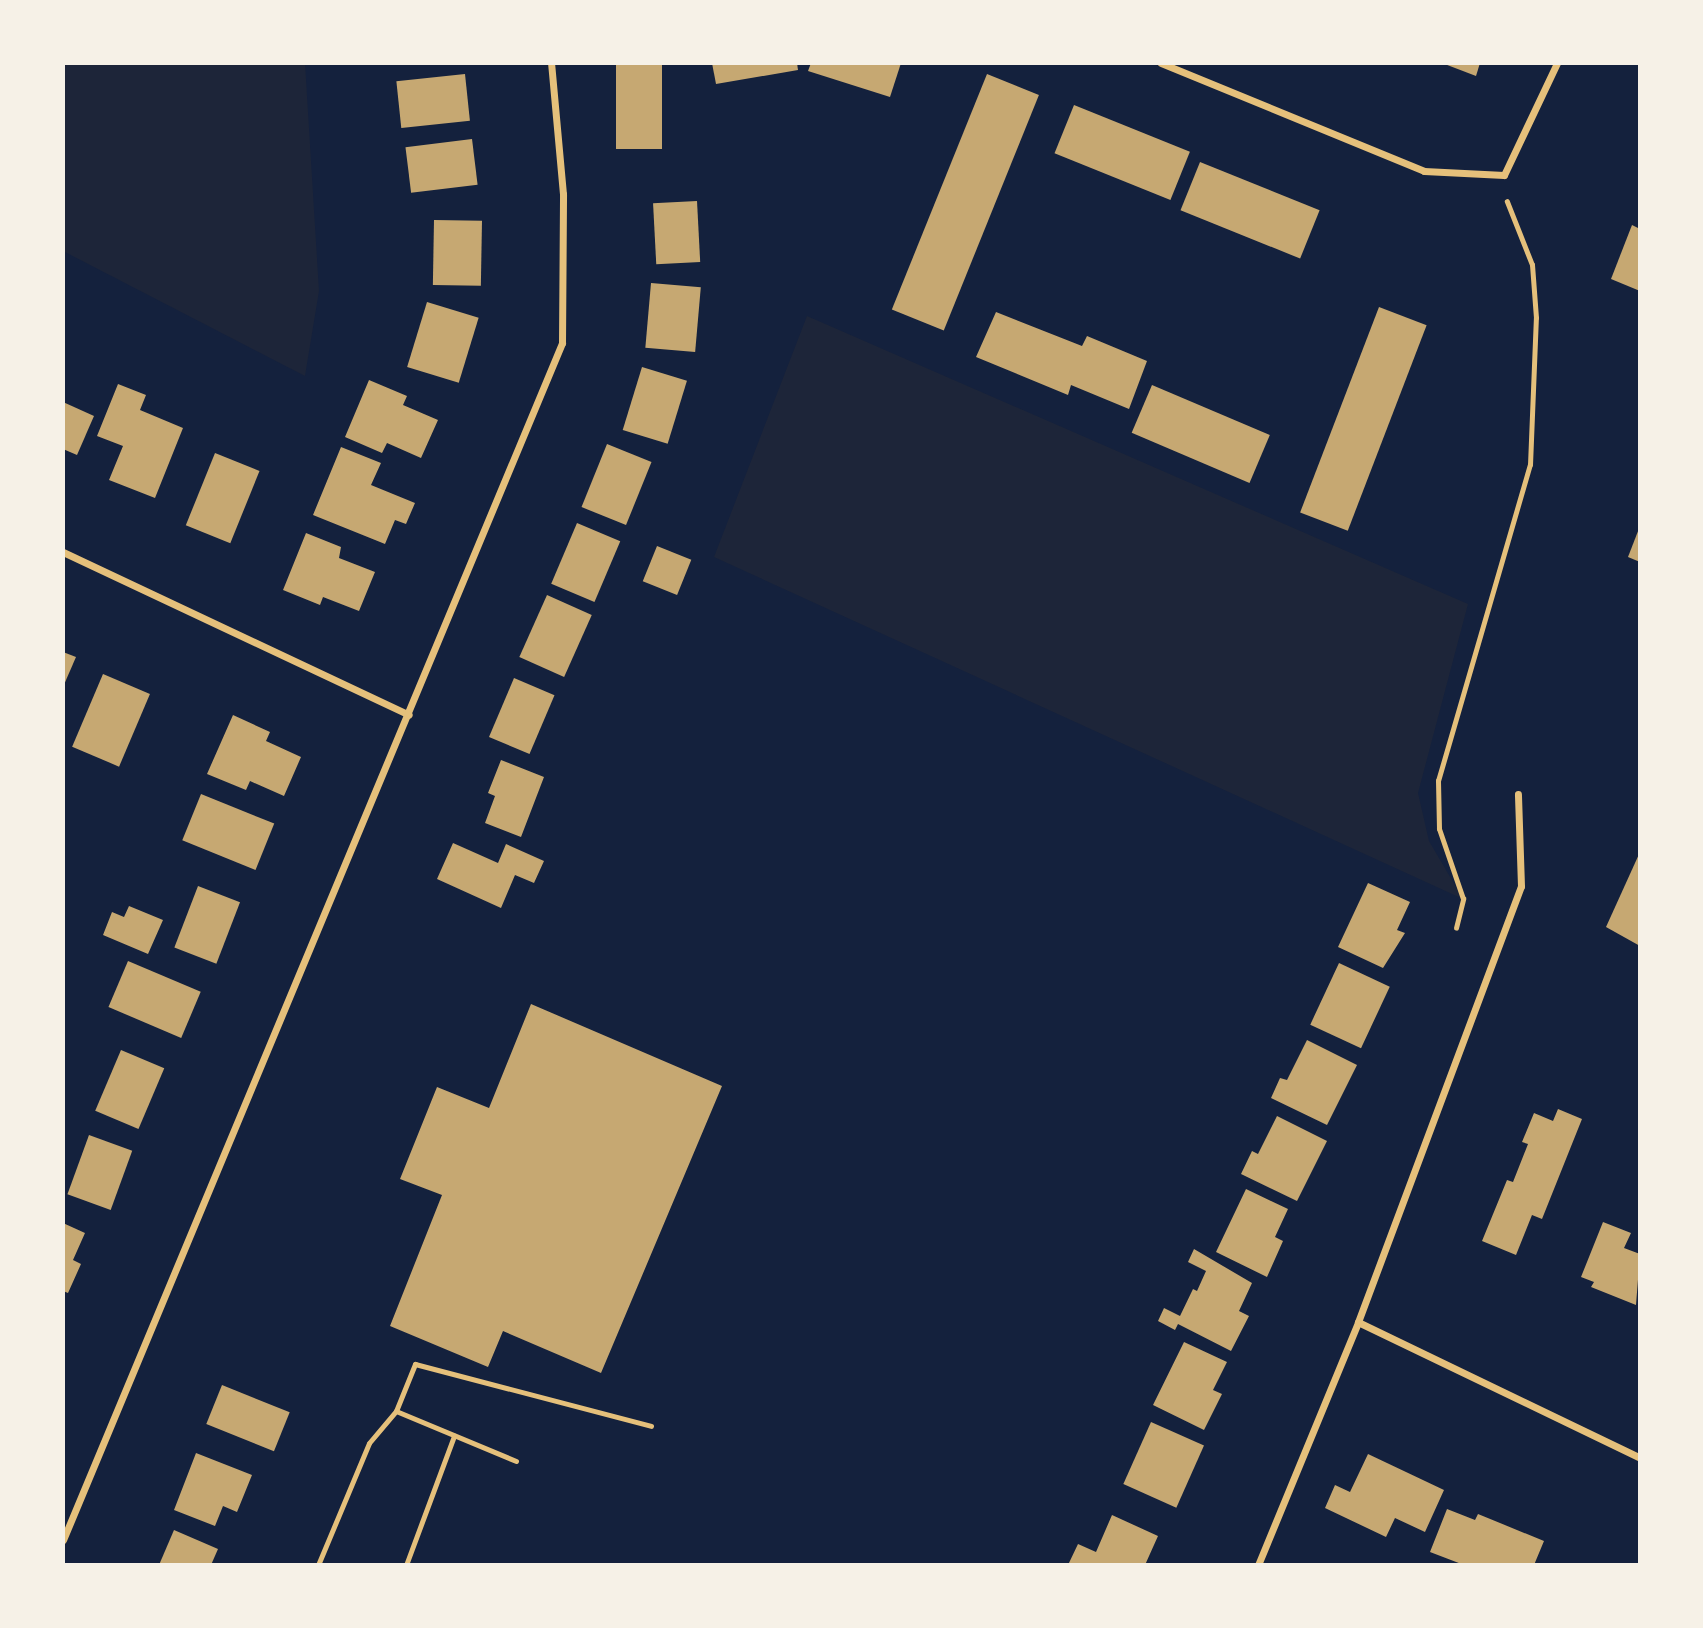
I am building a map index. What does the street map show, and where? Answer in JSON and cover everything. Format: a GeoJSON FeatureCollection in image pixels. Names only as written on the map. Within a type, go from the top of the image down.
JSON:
{"type":"FeatureCollection","features":[{"type":"Feature","properties":{"kind":"street"},"geometry":{"type":"LineString","coordinates":[[63,1540],[562,343],[563,194],[551,63]]}},
{"type":"Feature","properties":{"kind":"street"},"geometry":{"type":"LineString","coordinates":[[1161,63],[1424,171],[1504,174],[1558,63]]}},
{"type":"Feature","properties":{"kind":"street"},"geometry":{"type":"LineString","coordinates":[[63,552],[409,715]]}},
{"type":"Feature","properties":{"kind":"street"},"geometry":{"type":"LineString","coordinates":[[1258,1565],[1358,1322],[1521,886],[1518,794]]}},
{"type":"Feature","properties":{"kind":"street"},"geometry":{"type":"LineString","coordinates":[[1358,1322],[1640,1458]]}},
{"type":"Feature","properties":{"kind":"lane"},"geometry":{"type":"LineString","coordinates":[[318,1565],[369,1443],[396,1411],[415,1364],[651,1426]]}},
{"type":"Feature","properties":{"kind":"lane"},"geometry":{"type":"LineString","coordinates":[[396,1411],[516,1461]]}},
{"type":"Feature","properties":{"kind":"lane"},"geometry":{"type":"LineString","coordinates":[[406,1565],[454,1436]]}},
{"type":"Feature","properties":{"kind":"path"},"geometry":{"type":"LineString","coordinates":[[1456,928],[1463,899],[1439,829],[1438,781],[1530,466],[1536,318],[1532,265],[1507,202]]}},
{"type":"Feature","properties":{"kind":"shaded area"},"geometry":{"type":"Polygon","coordinates":[[[63,63],[305,63],[319,291],[305,376],[63,251],[63,63]]]}},
{"type":"Feature","properties":{"kind":"shaded area"},"geometry":{"type":"Polygon","coordinates":[[[807,316],[1468,604],[1418,793],[1429,841],[1463,899],[714,557],[807,316]]]}},
{"type":"Feature","properties":{"kind":"building"},"geometry":{"type":"Polygon","coordinates":[[[616,63],[662,63],[662,149],[616,149],[616,63]]]}},
{"type":"Feature","properties":{"kind":"building"},"geometry":{"type":"Polygon","coordinates":[[[712,63],[797,63],[798,70],[716,84],[712,63]]]}},
{"type":"Feature","properties":{"kind":"building"},"geometry":{"type":"Polygon","coordinates":[[[811,63],[901,63],[890,97],[808,71],[811,63]]]}},
{"type":"Feature","properties":{"kind":"building"},"geometry":{"type":"Polygon","coordinates":[[[1442,63],[1480,63],[1476,76],[1442,63]]]}},
{"type":"Feature","properties":{"kind":"building"},"geometry":{"type":"Polygon","coordinates":[[[465,74],[470,121],[401,128],[396,81],[465,74]]]}},
{"type":"Feature","properties":{"kind":"building"},"geometry":{"type":"Polygon","coordinates":[[[987,74],[1039,95],[944,330],[892,310],[987,74]]]}},
{"type":"Feature","properties":{"kind":"building"},"geometry":{"type":"Polygon","coordinates":[[[1074,105],[1190,152],[1170,200],[1055,153],[1074,105]]]}},
{"type":"Feature","properties":{"kind":"building"},"geometry":{"type":"Polygon","coordinates":[[[472,139],[478,185],[411,193],[405,147],[472,139]]]}},
{"type":"Feature","properties":{"kind":"building"},"geometry":{"type":"Polygon","coordinates":[[[1200,162],[1320,210],[1300,259],[1181,210],[1200,162]]]}},
{"type":"Feature","properties":{"kind":"building"},"geometry":{"type":"Polygon","coordinates":[[[697,201],[700,262],[656,264],[653,203],[697,201]]]}},
{"type":"Feature","properties":{"kind":"building"},"geometry":{"type":"Polygon","coordinates":[[[434,220],[482,221],[481,286],[433,285],[434,220]]]}},
{"type":"Feature","properties":{"kind":"building"},"geometry":{"type":"Polygon","coordinates":[[[1632,225],[1640,229],[1640,291],[1611,279],[1632,225]]]}},
{"type":"Feature","properties":{"kind":"building"},"geometry":{"type":"Polygon","coordinates":[[[651,283],[701,287],[695,352],[645,348],[651,283]]]}},
{"type":"Feature","properties":{"kind":"building"},"geometry":{"type":"Polygon","coordinates":[[[427,302],[479,318],[459,383],[407,367],[427,302]]]}},
{"type":"Feature","properties":{"kind":"building"},"geometry":{"type":"Polygon","coordinates":[[[1379,307],[1427,325],[1348,531],[1300,512],[1379,307]]]}},
{"type":"Feature","properties":{"kind":"building"},"geometry":{"type":"Polygon","coordinates":[[[996,312],[1082,346],[1087,336],[1147,361],[1129,409],[1071,385],[1068,395],[976,357],[996,312]]]}},
{"type":"Feature","properties":{"kind":"building"},"geometry":{"type":"Polygon","coordinates":[[[642,367],[687,381],[668,444],[623,430],[642,367]]]}},
{"type":"Feature","properties":{"kind":"building"},"geometry":{"type":"Polygon","coordinates":[[[369,380],[407,396],[403,405],[438,420],[421,458],[387,443],[382,453],[345,437],[369,380]]]}},
{"type":"Feature","properties":{"kind":"building"},"geometry":{"type":"Polygon","coordinates":[[[118,384],[146,395],[140,410],[183,428],[155,498],[109,480],[123,446],[97,436],[118,384]]]}},
{"type":"Feature","properties":{"kind":"building"},"geometry":{"type":"Polygon","coordinates":[[[1152,385],[1270,435],[1250,483],[1132,433],[1152,385]]]}},
{"type":"Feature","properties":{"kind":"building"},"geometry":{"type":"Polygon","coordinates":[[[63,402],[94,416],[77,455],[63,449],[63,402]]]}},
{"type":"Feature","properties":{"kind":"building"},"geometry":{"type":"Polygon","coordinates":[[[607,444],[652,462],[626,525],[582,507],[607,444]]]}},
{"type":"Feature","properties":{"kind":"building"},"geometry":{"type":"Polygon","coordinates":[[[341,447],[381,463],[371,485],[415,503],[406,524],[395,520],[385,544],[313,515],[341,447]]]}},
{"type":"Feature","properties":{"kind":"building"},"geometry":{"type":"Polygon","coordinates":[[[215,453],[260,471],[230,543],[186,525],[215,453]]]}},
{"type":"Feature","properties":{"kind":"building"},"geometry":{"type":"Polygon","coordinates":[[[577,523],[620,541],[594,602],[551,584],[577,523]]]}},
{"type":"Feature","properties":{"kind":"building"},"geometry":{"type":"Polygon","coordinates":[[[1640,526],[1640,562],[1628,557],[1640,526]]]}},
{"type":"Feature","properties":{"kind":"building"},"geometry":{"type":"Polygon","coordinates":[[[306,533],[341,547],[339,558],[375,572],[359,611],[323,597],[320,605],[283,590],[306,533]]]}},
{"type":"Feature","properties":{"kind":"building"},"geometry":{"type":"Polygon","coordinates":[[[657,546],[691,560],[677,595],[643,581],[657,546]]]}},
{"type":"Feature","properties":{"kind":"building"},"geometry":{"type":"Polygon","coordinates":[[[547,595],[592,615],[564,677],[519,657],[547,595]]]}},
{"type":"Feature","properties":{"kind":"building"},"geometry":{"type":"Polygon","coordinates":[[[63,652],[76,657],[63,687],[63,652]]]}},
{"type":"Feature","properties":{"kind":"building"},"geometry":{"type":"Polygon","coordinates":[[[103,674],[150,694],[119,767],[72,747],[103,674]]]}},
{"type":"Feature","properties":{"kind":"building"},"geometry":{"type":"Polygon","coordinates":[[[514,678],[555,695],[529,754],[489,737],[514,678]]]}},
{"type":"Feature","properties":{"kind":"building"},"geometry":{"type":"Polygon","coordinates":[[[233,715],[270,732],[266,741],[301,757],[284,796],[250,781],[246,790],[207,774],[233,715]]]}},
{"type":"Feature","properties":{"kind":"building"},"geometry":{"type":"Polygon","coordinates":[[[501,760],[544,777],[521,837],[485,823],[495,796],[488,793],[501,760]]]}},
{"type":"Feature","properties":{"kind":"building"},"geometry":{"type":"Polygon","coordinates":[[[201,794],[274,824],[256,870],[182,840],[201,794]]]}},
{"type":"Feature","properties":{"kind":"building"},"geometry":{"type":"Polygon","coordinates":[[[453,843],[498,863],[506,844],[544,861],[534,883],[515,875],[501,908],[437,879],[453,843]]]}},
{"type":"Feature","properties":{"kind":"building"},"geometry":{"type":"Polygon","coordinates":[[[1640,852],[1640,946],[1606,927],[1640,852]]]}},
{"type":"Feature","properties":{"kind":"building"},"geometry":{"type":"Polygon","coordinates":[[[1368,883],[1410,902],[1397,930],[1405,933],[1383,968],[1338,947],[1368,883]]]}},
{"type":"Feature","properties":{"kind":"building"},"geometry":{"type":"Polygon","coordinates":[[[198,886],[240,902],[216,964],[174,948],[198,886]]]}},
{"type":"Feature","properties":{"kind":"building"},"geometry":{"type":"Polygon","coordinates":[[[129,906],[163,920],[148,954],[103,935],[112,912],[124,917],[129,906]]]}},
{"type":"Feature","properties":{"kind":"building"},"geometry":{"type":"Polygon","coordinates":[[[128,961],[201,992],[181,1038],[108,1007],[128,961]]]}},
{"type":"Feature","properties":{"kind":"building"},"geometry":{"type":"Polygon","coordinates":[[[1339,963],[1390,987],[1361,1048],[1310,1025],[1339,963]]]}},
{"type":"Feature","properties":{"kind":"building"},"geometry":{"type":"Polygon","coordinates":[[[531,1004],[722,1086],[601,1373],[503,1331],[488,1367],[390,1326],[442,1195],[400,1179],[437,1087],[489,1108],[531,1004]]]}},
{"type":"Feature","properties":{"kind":"building"},"geometry":{"type":"Polygon","coordinates":[[[1307,1040],[1357,1065],[1327,1125],[1271,1098],[1280,1078],[1287,1080],[1307,1040]]]}},
{"type":"Feature","properties":{"kind":"building"},"geometry":{"type":"Polygon","coordinates":[[[121,1050],[164,1068],[138,1129],[95,1111],[121,1050]]]}},
{"type":"Feature","properties":{"kind":"building"},"geometry":{"type":"Polygon","coordinates":[[[1558,1109],[1582,1119],[1542,1219],[1532,1215],[1516,1255],[1482,1241],[1507,1180],[1513,1182],[1528,1144],[1522,1142],[1534,1113],[1553,1121],[1558,1109]]]}},
{"type":"Feature","properties":{"kind":"building"},"geometry":{"type":"Polygon","coordinates":[[[1277,1116],[1327,1141],[1297,1201],[1241,1174],[1252,1151],[1258,1154],[1277,1116]]]}},
{"type":"Feature","properties":{"kind":"building"},"geometry":{"type":"Polygon","coordinates":[[[89,1135],[132,1151],[111,1210],[67,1194],[89,1135]]]}},
{"type":"Feature","properties":{"kind":"building"},"geometry":{"type":"Polygon","coordinates":[[[1246,1189],[1288,1209],[1275,1237],[1283,1241],[1267,1277],[1216,1252],[1246,1189]]]}},
{"type":"Feature","properties":{"kind":"building"},"geometry":{"type":"Polygon","coordinates":[[[1603,1222],[1631,1233],[1624,1248],[1640,1254],[1636,1305],[1591,1287],[1594,1282],[1581,1277],[1603,1222]]]}},
{"type":"Feature","properties":{"kind":"building"},"geometry":{"type":"Polygon","coordinates":[[[63,1223],[85,1233],[73,1260],[81,1264],[68,1293],[63,1291],[63,1223]]]}},
{"type":"Feature","properties":{"kind":"building"},"geometry":{"type":"Polygon","coordinates":[[[1194,1249],[1252,1283],[1239,1311],[1249,1316],[1231,1351],[1178,1324],[1175,1330],[1158,1321],[1164,1308],[1180,1316],[1193,1289],[1197,1291],[1206,1271],[1188,1262],[1194,1249]]]}},
{"type":"Feature","properties":{"kind":"building"},"geometry":{"type":"Polygon","coordinates":[[[1184,1342],[1227,1362],[1213,1390],[1222,1394],[1204,1430],[1153,1405],[1184,1342]]]}},
{"type":"Feature","properties":{"kind":"building"},"geometry":{"type":"Polygon","coordinates":[[[222,1385],[290,1412],[274,1451],[206,1424],[222,1385]]]}},
{"type":"Feature","properties":{"kind":"building"},"geometry":{"type":"Polygon","coordinates":[[[1151,1422],[1204,1446],[1176,1508],[1123,1484],[1151,1422]]]}},
{"type":"Feature","properties":{"kind":"building"},"geometry":{"type":"Polygon","coordinates":[[[196,1453],[252,1475],[237,1512],[223,1506],[215,1526],[174,1510],[196,1453]]]}},
{"type":"Feature","properties":{"kind":"building"},"geometry":{"type":"Polygon","coordinates":[[[1368,1454],[1444,1490],[1425,1532],[1395,1518],[1386,1537],[1325,1508],[1335,1485],[1350,1492],[1368,1454]]]}},
{"type":"Feature","properties":{"kind":"building"},"geometry":{"type":"Polygon","coordinates":[[[1447,1509],[1475,1520],[1478,1514],[1544,1541],[1534,1565],[1464,1565],[1430,1552],[1447,1509]]]}},
{"type":"Feature","properties":{"kind":"building"},"geometry":{"type":"Polygon","coordinates":[[[1112,1515],[1158,1536],[1145,1565],[1068,1565],[1078,1544],[1096,1552],[1112,1515]]]}},
{"type":"Feature","properties":{"kind":"building"},"geometry":{"type":"Polygon","coordinates":[[[174,1530],[218,1549],[211,1565],[159,1565],[174,1530]]]}}]}
